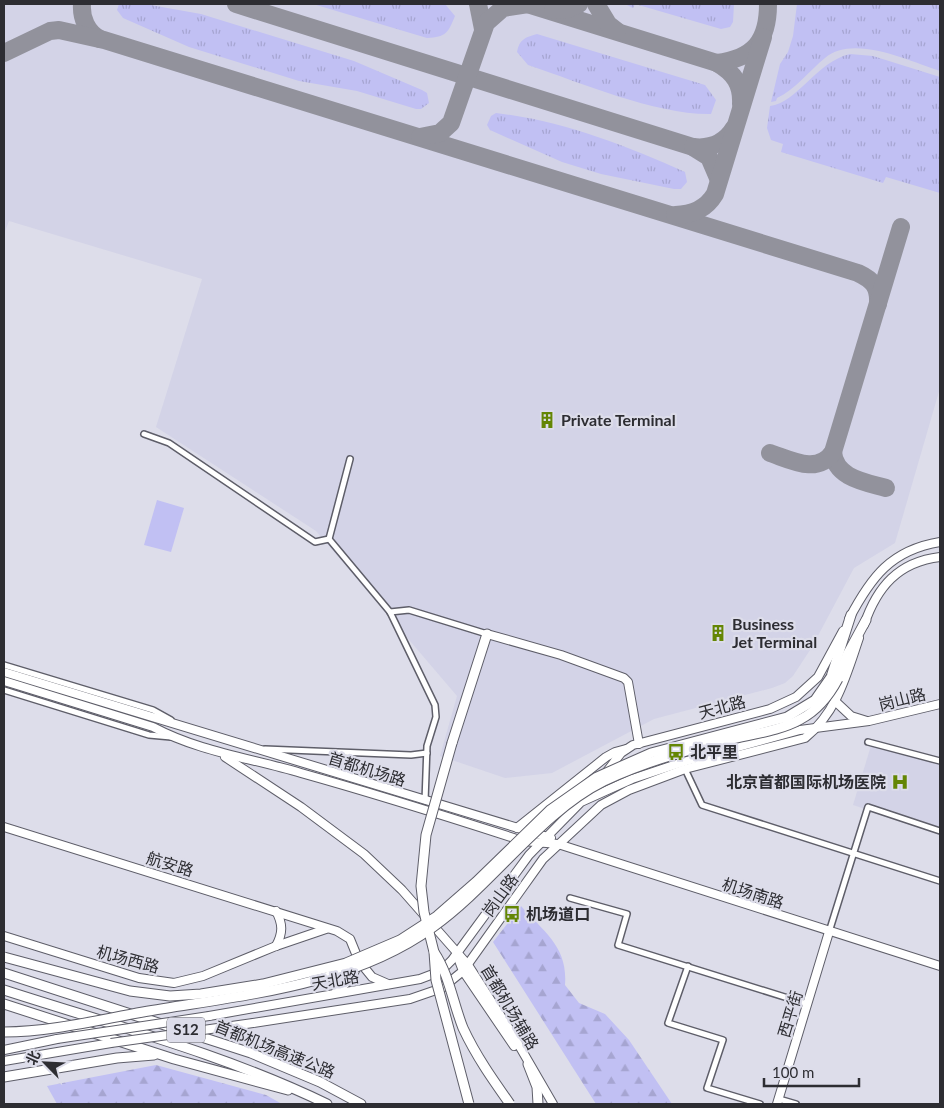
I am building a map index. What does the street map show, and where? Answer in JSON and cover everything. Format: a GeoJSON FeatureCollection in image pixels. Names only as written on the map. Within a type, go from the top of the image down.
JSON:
{"type":"FeatureCollection","features":[{"type":"Feature","properties":{"kind":"highway"},"geometry":{"type":"LineString","coordinates":[[4,957],[130,991],[170,996],[201,994],[263,984],[346,963],[400,940],[437,916],[470,888],[544,815],[562,800],[597,777],[651,754],[787,717],[815,700],[834,678],[851,615]]}},
{"type":"Feature","properties":{"kind":"highway"},"geometry":{"type":"LineString","coordinates":[[4,1032],[58,1026],[272,990],[321,979],[376,959],[412,941],[451,914],[549,821],[588,791],[635,767],[671,755],[796,722],[821,704],[866,620]]}},
{"type":"Feature","properties":{"kind":"highway"},"geometry":{"type":"LineString","coordinates":[[469,1104],[436,980],[434,952],[422,898],[423,852],[429,823],[452,744],[487,634]]}},
{"type":"Feature","properties":{"kind":"highway"},"geometry":{"type":"LineString","coordinates":[[434,952],[442,965],[452,1000],[471,1044],[510,1104]]}},
{"type":"Feature","properties":{"kind":"highway","name":"首都机场高速公路"},"geometry":{"type":"LineString","coordinates":[[4,973],[251,1053],[320,1082],[362,1104]]}},
{"type":"Feature","properties":{"kind":"highway","name":"首都机场高速公路"},"geometry":{"type":"LineString","coordinates":[[4,990],[204,1054],[307,1094],[327,1104]]}},
{"type":"Feature","properties":{"kind":"highway"},"geometry":{"type":"LineString","coordinates":[[4,1004],[174,1059],[275,1088],[307,1094]]}},
{"type":"Feature","properties":{"kind":"highway"},"geometry":{"type":"LineString","coordinates":[[4,1077],[140,1055],[153,1055],[174,1059]]}},
{"type":"Feature","properties":{"kind":"highway"},"geometry":{"type":"LineString","coordinates":[[528,1064],[537,1087],[538,1104]]}},
{"type":"Feature","properties":{"kind":"street"},"geometry":{"type":"LineString","coordinates":[[144,434],[169,443],[316,542],[329,539]]}},
{"type":"Feature","properties":{"kind":"street"},"geometry":{"type":"LineString","coordinates":[[329,539],[350,459]]}},
{"type":"Feature","properties":{"kind":"street"},"geometry":{"type":"LineString","coordinates":[[329,539],[390,612],[436,711],[427,753],[425,801]]}},
{"type":"Feature","properties":{"kind":"street","name":"天北路"},"geometry":{"type":"LineString","coordinates":[[548,836],[592,793],[613,762],[626,749],[770,709],[796,697],[818,677],[864,590],[886,566],[912,550],[940,542]]}},
{"type":"Feature","properties":{"kind":"street"},"geometry":{"type":"LineString","coordinates":[[548,836],[558,844],[594,810],[610,799],[650,781],[685,769],[805,738],[817,728],[836,702],[874,599],[890,579],[912,565],[940,557]]}},
{"type":"Feature","properties":{"kind":"street"},"geometry":{"type":"LineString","coordinates":[[390,612],[409,610],[561,655],[624,678],[628,682],[639,744]]}},
{"type":"Feature","properties":{"kind":"street","name":"首都机场路"},"geometry":{"type":"LineString","coordinates":[[4,664],[153,710],[180,725]]}},
{"type":"Feature","properties":{"kind":"street","name":"首都机场路"},"geometry":{"type":"LineString","coordinates":[[4,672],[425,801],[548,836]]}},
{"type":"Feature","properties":{"kind":"street","name":"首都机场路"},"geometry":{"type":"LineString","coordinates":[[4,681],[153,727],[172,738]]}},
{"type":"Feature","properties":{"kind":"street","name":"首都机场路"},"geometry":{"type":"LineString","coordinates":[[4,690],[149,735],[172,738],[221,754],[299,772],[523,841],[558,844]]}},
{"type":"Feature","properties":{"kind":"street","name":"岗山路"},"geometry":{"type":"LineString","coordinates":[[836,702],[852,716],[869,721]]}},
{"type":"Feature","properties":{"kind":"street","name":"岗山路"},"geometry":{"type":"LineString","coordinates":[[817,728],[869,721],[940,704]]}},
{"type":"Feature","properties":{"kind":"street","name":"天北路"},"geometry":{"type":"LineString","coordinates":[[581,802],[632,779],[667,766],[800,730],[817,728]]}},
{"type":"Feature","properties":{"kind":"street"},"geometry":{"type":"LineString","coordinates":[[221,754],[226,740]]}},
{"type":"Feature","properties":{"kind":"street"},"geometry":{"type":"LineString","coordinates":[[868,742],[940,761]]}},
{"type":"Feature","properties":{"kind":"street"},"geometry":{"type":"LineString","coordinates":[[255,749],[412,755],[427,753]]}},
{"type":"Feature","properties":{"kind":"street"},"geometry":{"type":"LineString","coordinates":[[517,828],[606,757],[626,749]]}},
{"type":"Feature","properties":{"kind":"street","name":"首都机场路"},"geometry":{"type":"LineString","coordinates":[[221,754],[301,807],[375,863],[402,890],[457,955],[465,968]]}},
{"type":"Feature","properties":{"kind":"street"},"geometry":{"type":"LineString","coordinates":[[685,769],[702,805],[940,881]]}},
{"type":"Feature","properties":{"kind":"street"},"geometry":{"type":"LineString","coordinates":[[829,932],[868,807],[940,831]]}},
{"type":"Feature","properties":{"kind":"street","name":"航安路"},"geometry":{"type":"LineString","coordinates":[[4,827],[328,928],[350,939],[359,961],[372,977],[390,985]]}},
{"type":"Feature","properties":{"kind":"street","name":"岗山路"},"geometry":{"type":"LineString","coordinates":[[457,955],[529,855],[548,836]]}},
{"type":"Feature","properties":{"kind":"street","name":"岗山路"},"geometry":{"type":"LineString","coordinates":[[465,968],[543,859],[558,844]]}},
{"type":"Feature","properties":{"kind":"street","name":"机场南路"},"geometry":{"type":"LineString","coordinates":[[558,844],[940,966]]}},
{"type":"Feature","properties":{"kind":"street"},"geometry":{"type":"LineString","coordinates":[[570,898],[627,914],[618,945],[807,1004]]}},
{"type":"Feature","properties":{"kind":"street"},"geometry":{"type":"LineString","coordinates":[[276,911],[282,928],[281,936],[276,946]]}},
{"type":"Feature","properties":{"kind":"street","name":"机场西路"},"geometry":{"type":"LineString","coordinates":[[4,936],[139,978],[165,983],[182,982],[203,976],[276,946],[328,928]]}},
{"type":"Feature","properties":{"kind":"street","name":"西平街"},"geometry":{"type":"LineString","coordinates":[[778,1102],[829,932]]}},
{"type":"Feature","properties":{"kind":"street","name":"天北路"},"geometry":{"type":"LineString","coordinates":[[4,1050],[57,1039],[209,1016],[390,985],[434,975],[447,966],[457,955]]}},
{"type":"Feature","properties":{"kind":"street"},"geometry":{"type":"LineString","coordinates":[[328,996],[346,986],[355,973],[359,961]]}},
{"type":"Feature","properties":{"kind":"street"},"geometry":{"type":"LineString","coordinates":[[688,966],[668,1023],[723,1040],[707,1088],[760,1104]]}},
{"type":"Feature","properties":{"kind":"street","name":"天北路"},"geometry":{"type":"LineString","coordinates":[[4,1061],[423,996],[442,988],[465,968]]}},
{"type":"Feature","properties":{"kind":"street","name":"首都机场辅路"},"geometry":{"type":"LineString","coordinates":[[465,968],[553,1104]]}},
{"type":"Feature","properties":{"kind":"street"},"geometry":{"type":"LineString","coordinates":[[778,1102],[796,1104]]}},
{"type":"Feature","properties":{"kind":"shaded area"},"geometry":{"type":"Polygon","coordinates":[[[4,4],[940,4],[940,388],[895,543],[854,568],[812,647],[793,676],[785,683],[654,719],[552,773],[505,778],[440,756],[457,696],[316,531],[156,427],[202,279],[9,221],[4,234],[4,4]]]}},
{"type":"Feature","properties":{"kind":"shaded area","name":"北京首都国际机场医院"},"geometry":{"type":"Polygon","coordinates":[[[873,739],[940,760],[940,834],[853,805],[873,739]]]}},
{"type":"Feature","properties":{"kind":"green space"},"geometry":{"type":"Polygon","coordinates":[[[119,4],[145,4],[201,14],[354,61],[422,90],[427,93],[429,103],[421,109],[416,109],[357,91],[299,81],[189,47],[123,18],[117,10],[119,4]]]}},
{"type":"Feature","properties":{"kind":"green space"},"geometry":{"type":"Polygon","coordinates":[[[313,4],[445,4],[455,16],[446,33],[438,37],[427,38],[313,4]]]}},
{"type":"Feature","properties":{"kind":"green space"},"geometry":{"type":"Polygon","coordinates":[[[625,4],[635,4],[633,8],[625,4]]]}},
{"type":"Feature","properties":{"kind":"green space"},"geometry":{"type":"Polygon","coordinates":[[[635,4],[734,4],[733,22],[730,27],[721,29],[635,4]]]}},
{"type":"Feature","properties":{"kind":"green space"},"geometry":{"type":"Polygon","coordinates":[[[797,4],[940,4],[940,71],[897,56],[866,49],[850,48],[837,51],[825,58],[790,90],[777,98],[776,101],[771,102],[780,64],[788,52],[793,36],[797,4]]]}},
{"type":"Feature","properties":{"kind":"green space"},"geometry":{"type":"Polygon","coordinates":[[[537,34],[705,85],[716,100],[711,114],[690,113],[643,104],[528,65],[517,52],[518,48],[523,40],[537,34]]]}},
{"type":"Feature","properties":{"kind":"green space"},"geometry":{"type":"Polygon","coordinates":[[[850,54],[873,56],[940,77],[940,193],[886,177],[883,183],[781,152],[783,144],[771,140],[767,128],[770,106],[789,98],[827,65],[838,58],[850,54]]]}},
{"type":"Feature","properties":{"kind":"green space"},"geometry":{"type":"Polygon","coordinates":[[[496,113],[545,122],[593,135],[685,172],[687,182],[681,189],[674,189],[601,174],[562,162],[490,130],[487,125],[491,116],[496,113]]]}},
{"type":"Feature","properties":{"kind":"green space"},"geometry":{"type":"Polygon","coordinates":[[[157,500],[184,508],[171,552],[144,545],[157,500]]]}},
{"type":"Feature","properties":{"kind":"green space"},"geometry":{"type":"Polygon","coordinates":[[[521,906],[559,950],[563,960],[565,985],[579,1003],[605,1014],[629,1040],[672,1104],[596,1104],[493,942],[521,906]]]}},
{"type":"Feature","properties":{"kind":"green space"},"geometry":{"type":"Polygon","coordinates":[[[156,1065],[266,1095],[282,1104],[57,1104],[47,1086],[156,1065]]]}},
{"type":"Feature","properties":{"kind":"taxiway"},"geometry":{"type":"LineString","coordinates":[[82,4],[88,29],[100,39]]}},
{"type":"Feature","properties":{"kind":"taxiway"},"geometry":{"type":"LineString","coordinates":[[236,4],[693,147]]}},
{"type":"Feature","properties":{"kind":"taxiway"},"geometry":{"type":"LineString","coordinates":[[478,4],[483,29]]}},
{"type":"Feature","properties":{"kind":"taxiway"},"geometry":{"type":"LineString","coordinates":[[527,4],[717,63],[736,80],[740,91],[741,104]]}},
{"type":"Feature","properties":{"kind":"taxiway"},"geometry":{"type":"LineString","coordinates":[[420,137],[440,133],[451,123],[486,23],[503,8],[528,4]]}},
{"type":"Feature","properties":{"kind":"taxiway"},"geometry":{"type":"LineString","coordinates":[[553,10],[568,9],[579,4]]}},
{"type":"Feature","properties":{"kind":"taxiway"},"geometry":{"type":"LineString","coordinates":[[596,4],[608,24],[617,31]]}},
{"type":"Feature","properties":{"kind":"taxiway"},"geometry":{"type":"LineString","coordinates":[[717,63],[741,57],[756,46],[762,38],[765,28],[768,4]]}},
{"type":"Feature","properties":{"kind":"taxiway"},"geometry":{"type":"LineString","coordinates":[[4,53],[50,31],[59,30],[104,40],[858,273],[868,278],[874,285],[878,304]]}},
{"type":"Feature","properties":{"kind":"taxiway"},"geometry":{"type":"LineString","coordinates":[[675,215],[687,214],[698,210],[707,204],[715,194],[763,37]]}},
{"type":"Feature","properties":{"kind":"taxiway"},"geometry":{"type":"LineString","coordinates":[[718,178],[709,157],[693,147],[705,147],[716,144],[726,138],[734,128]]}},
{"type":"Feature","properties":{"kind":"taxiway"},"geometry":{"type":"LineString","coordinates":[[770,453],[795,462],[812,464],[820,463],[833,452],[901,227]]}},
{"type":"Feature","properties":{"kind":"taxiway"},"geometry":{"type":"LineString","coordinates":[[833,452],[839,468],[852,478],[886,488]]}},
{"type":"Feature","properties":{"kind":"place","name":"Private Terminal"},"geometry":{"type":"Point","coordinates":[547,420]}},
{"type":"Feature","properties":{"kind":"place","name":"Business Jet Terminal"},"geometry":{"type":"Point","coordinates":[718,633]}},
{"type":"Feature","properties":{"kind":"place","name":"北平里"},"geometry":{"type":"Point","coordinates":[676,752]}},
{"type":"Feature","properties":{"kind":"place","name":"北京首都国际机场医院"},"geometry":{"type":"Point","coordinates":[900,782]}},
{"type":"Feature","properties":{"kind":"place","name":"机场道口"},"geometry":{"type":"Point","coordinates":[512,914]}}]}
